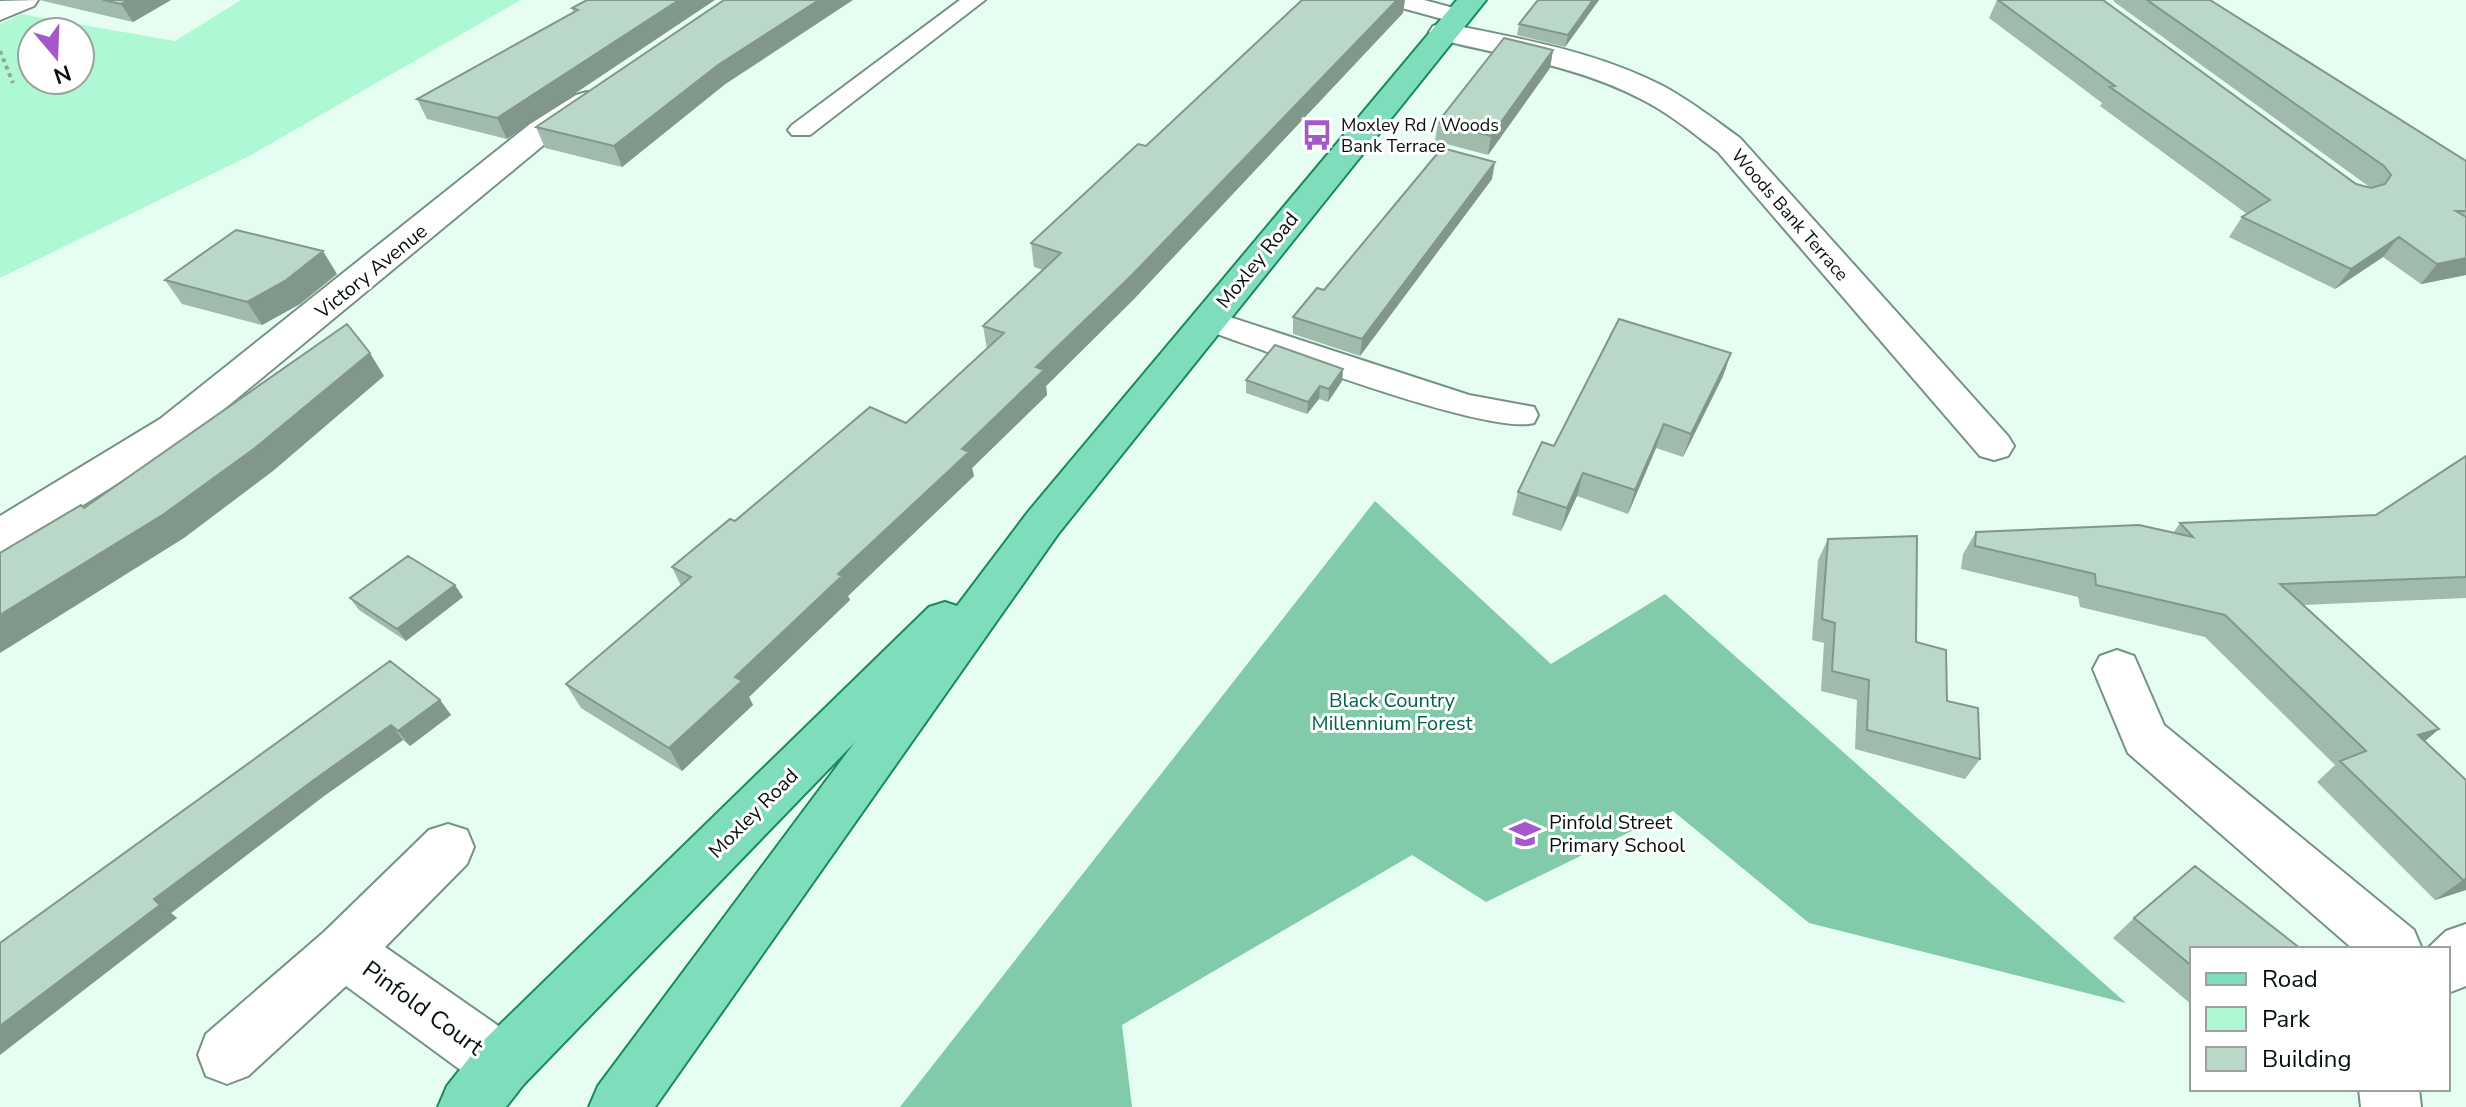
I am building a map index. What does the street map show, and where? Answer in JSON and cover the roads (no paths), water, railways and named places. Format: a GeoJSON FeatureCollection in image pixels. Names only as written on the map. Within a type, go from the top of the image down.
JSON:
{"type":"FeatureCollection","features":[{"type":"Feature","properties":{"kind":"main road","name":"Moxley Road"},"geometry":{"type":"LineString","coordinates":[[619,1107],[1043,523],[1457,16]]}},
{"type":"Feature","properties":{"kind":"main road","name":"Moxley Road"},"geometry":{"type":"LineString","coordinates":[[485,1086],[1043,523]]}},
{"type":"Feature","properties":{"kind":"street"},"geometry":{"type":"LineString","coordinates":[[0,12],[24,0]]}},
{"type":"Feature","properties":{"kind":"street","name":"Woods Bank Terrace"},"geometry":{"type":"LineString","coordinates":[[1457,16],[1537,51],[1613,75],[1677,107],[1729,145],[1994,446]]}},
{"type":"Feature","properties":{"kind":"street","name":"Victory Avenue"},"geometry":{"type":"LineString","coordinates":[[0,537],[174,429],[541,131],[620,78]]}},
{"type":"Feature","properties":{"kind":"street"},"geometry":{"type":"LineString","coordinates":[[2117,669],[2145,738],[2392,947]]}},
{"type":"Feature","properties":{"kind":"street","name":"Pinfold Court"},"geometry":{"type":"LineString","coordinates":[[227,1055],[344,951],[448,847]]}},
{"type":"Feature","properties":{"kind":"street"},"geometry":{"type":"LineString","coordinates":[[2450,964],[2466,950]]}},
{"type":"Feature","properties":{"kind":"street","name":"Pinfold Court"},"geometry":{"type":"LineString","coordinates":[[344,951],[485,1086]]}},
{"type":"Feature","properties":{"kind":"lane"},"geometry":{"type":"LineString","coordinates":[[801,130],[974,0]]}},
{"type":"Feature","properties":{"kind":"lane"},"geometry":{"type":"LineString","coordinates":[[1399,0],[1457,16]]}},
{"type":"Feature","properties":{"kind":"lane"},"geometry":{"type":"LineString","coordinates":[[1208,320],[1465,405],[1522,415]]}},
{"type":"Feature","properties":{"kind":"place","name":"Moxley Rd / Woods Bank Terrace"},"geometry":{"type":"Point","coordinates":[1317,135]}},
{"type":"Feature","properties":{"kind":"place","name":"Pinfold Street Primary School"},"geometry":{"type":"Point","coordinates":[1525,834]}},
{"type":"Feature","properties":{"kind":"park label","name":"Black Country Millennium Forest"},"geometry":{"type":"Point","coordinates":[1392,712]}}]}
